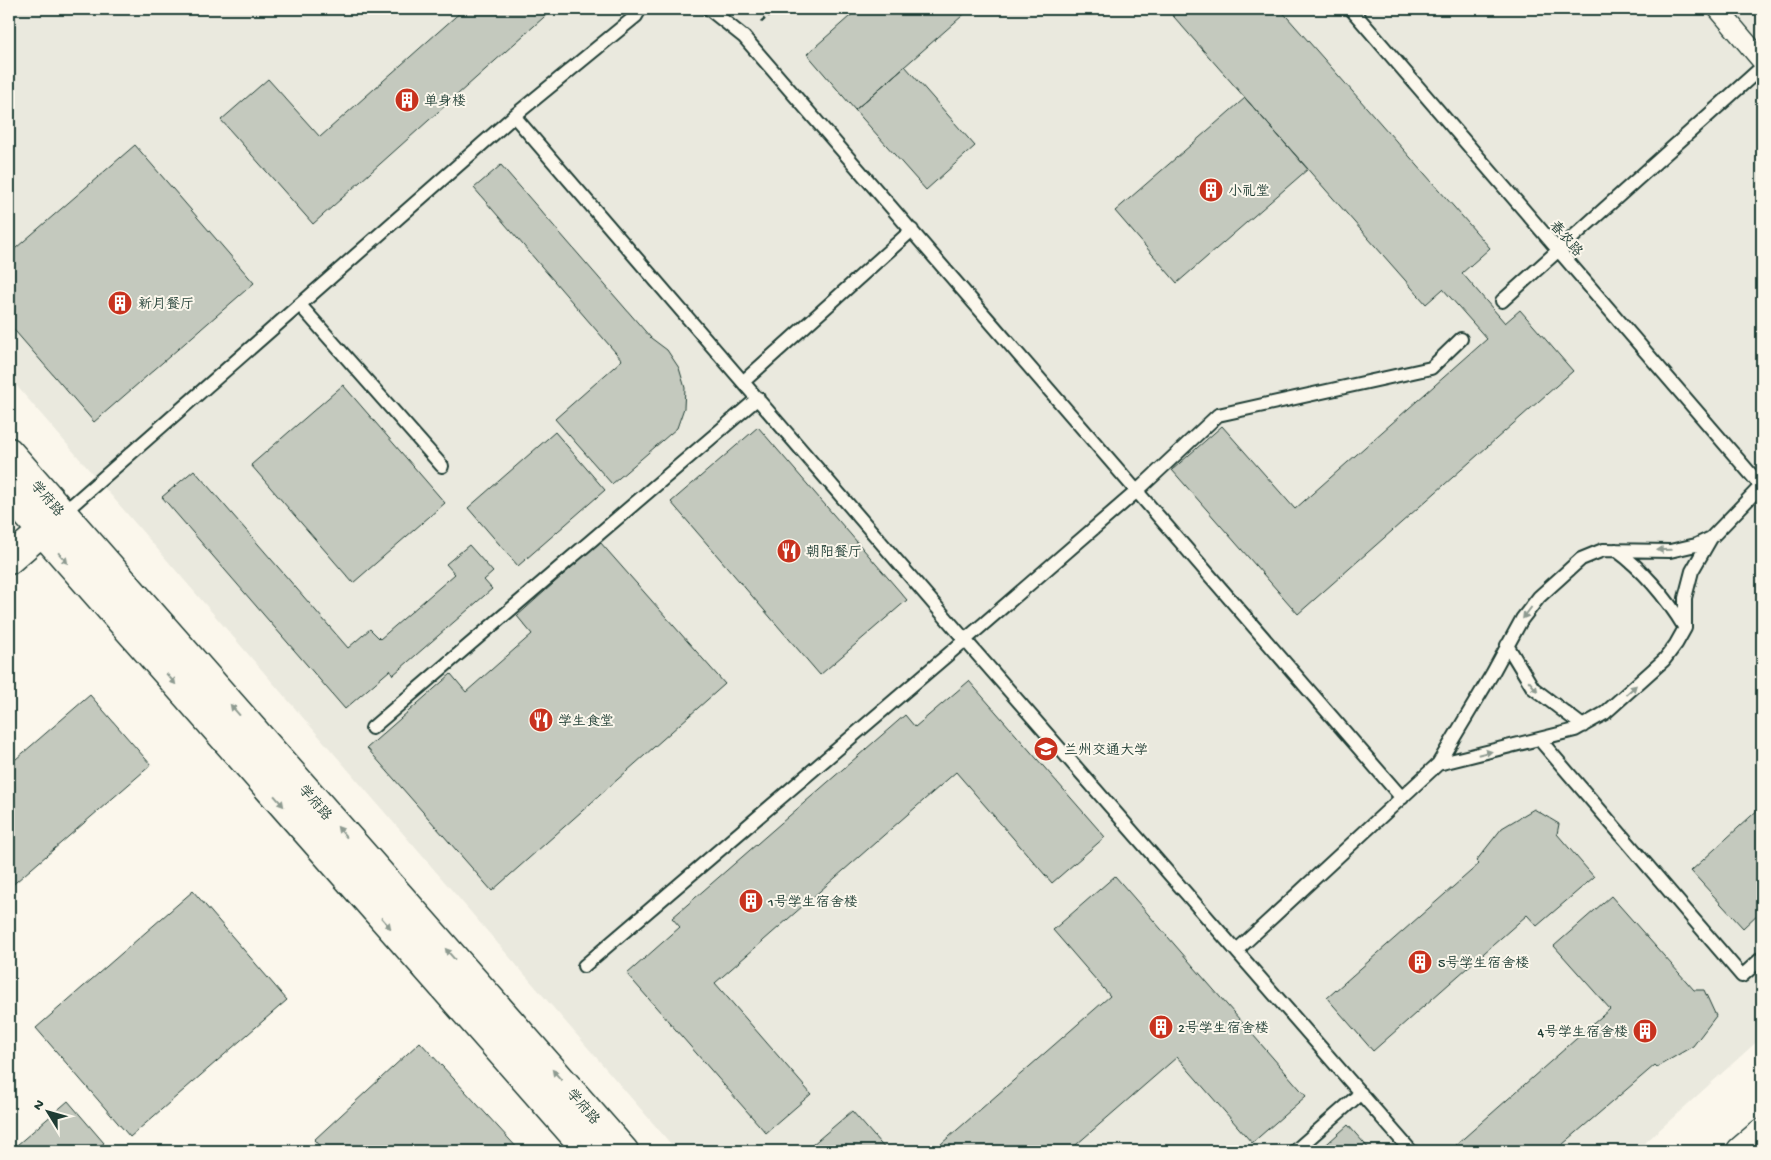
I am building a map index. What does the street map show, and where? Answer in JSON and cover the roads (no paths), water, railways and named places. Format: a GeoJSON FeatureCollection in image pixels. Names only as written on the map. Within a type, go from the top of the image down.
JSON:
{"type":"FeatureCollection","features":[{"type":"Feature","properties":{"kind":"street"},"geometry":{"type":"LineString","coordinates":[[1718,9],[1762,61]]}},
{"type":"Feature","properties":{"kind":"street","name":"学府路"},"geometry":{"type":"LineString","coordinates":[[9,452],[624,1151]]}},
{"type":"Feature","properties":{"kind":"street","name":"学府路"},"geometry":{"type":"LineString","coordinates":[[9,494],[588,1151]]}},
{"type":"Feature","properties":{"kind":"street"},"geometry":{"type":"LineString","coordinates":[[9,560],[62,514]]}},
{"type":"Feature","properties":{"kind":"street"},"geometry":{"type":"LineString","coordinates":[[1741,1151],[1762,1133]]}},
{"type":"Feature","properties":{"kind":"lane"},"geometry":{"type":"LineString","coordinates":[[62,514],[514,116],[636,16],[640,9]]}},
{"type":"Feature","properties":{"kind":"lane"},"geometry":{"type":"LineString","coordinates":[[709,9],[744,37],[1402,798]]}},
{"type":"Feature","properties":{"kind":"lane","name":"春农路"},"geometry":{"type":"LineString","coordinates":[[1351,9],[1761,485]]}},
{"type":"Feature","properties":{"kind":"lane"},"geometry":{"type":"LineString","coordinates":[[1502,301],[1557,249],[1762,67]]}},
{"type":"Feature","properties":{"kind":"lane"},"geometry":{"type":"LineString","coordinates":[[514,116],[966,640],[1411,1151]]}},
{"type":"Feature","properties":{"kind":"lane"},"geometry":{"type":"LineString","coordinates":[[744,382],[912,230]]}},
{"type":"Feature","properties":{"kind":"lane"},"geometry":{"type":"LineString","coordinates":[[300,304],[442,466]]}},
{"type":"Feature","properties":{"kind":"lane"},"geometry":{"type":"LineString","coordinates":[[584,966],[966,640],[1137,491],[1218,415],[1431,368],[1461,339]]}},
{"type":"Feature","properties":{"kind":"lane"},"geometry":{"type":"LineString","coordinates":[[372,728],[758,398]]}},
{"type":"Feature","properties":{"kind":"lane"},"geometry":{"type":"LineString","coordinates":[[1438,764],[1540,740],[1583,726],[1605,713],[1664,660],[1685,628],[1685,598],[1692,572],[1711,538],[1761,485]]}},
{"type":"Feature","properties":{"kind":"lane"},"geometry":{"type":"LineString","coordinates":[[1237,950],[1438,764],[1522,619],[1539,598],[1581,559],[1603,550],[1670,551],[1696,545],[1711,538]]}},
{"type":"Feature","properties":{"kind":"lane"},"geometry":{"type":"LineString","coordinates":[[1616,550],[1636,564],[1665,597],[1685,628]]}},
{"type":"Feature","properties":{"kind":"lane"},"geometry":{"type":"LineString","coordinates":[[1507,645],[1533,688],[1583,726]]}},
{"type":"Feature","properties":{"kind":"lane"},"geometry":{"type":"LineString","coordinates":[[1540,740],[1742,976],[1762,958]]}},
{"type":"Feature","properties":{"kind":"lane"},"geometry":{"type":"LineString","coordinates":[[1295,1151],[1361,1093]]}},
{"type":"Feature","properties":{"kind":"place","name":"单身楼"},"geometry":{"type":"Point","coordinates":[407,100]}},
{"type":"Feature","properties":{"kind":"place","name":"小礼堂"},"geometry":{"type":"Point","coordinates":[1211,190]}},
{"type":"Feature","properties":{"kind":"place","name":"新月餐厅"},"geometry":{"type":"Point","coordinates":[120,303]}},
{"type":"Feature","properties":{"kind":"place","name":"朝阳餐厅"},"geometry":{"type":"Point","coordinates":[789,551]}},
{"type":"Feature","properties":{"kind":"place","name":"学生食堂"},"geometry":{"type":"Point","coordinates":[541,720]}},
{"type":"Feature","properties":{"kind":"place","name":"兰州交通大学"},"geometry":{"type":"Point","coordinates":[1046,749]}},
{"type":"Feature","properties":{"kind":"place","name":"1号学生宿舍楼"},"geometry":{"type":"Point","coordinates":[751,901]}},
{"type":"Feature","properties":{"kind":"place","name":"5号学生宿舍楼"},"geometry":{"type":"Point","coordinates":[1420,962]}},
{"type":"Feature","properties":{"kind":"place","name":"2号学生宿舍楼"},"geometry":{"type":"Point","coordinates":[1161,1027]}},
{"type":"Feature","properties":{"kind":"place","name":"4号学生宿舍楼"},"geometry":{"type":"Point","coordinates":[1645,1031]}}]}
